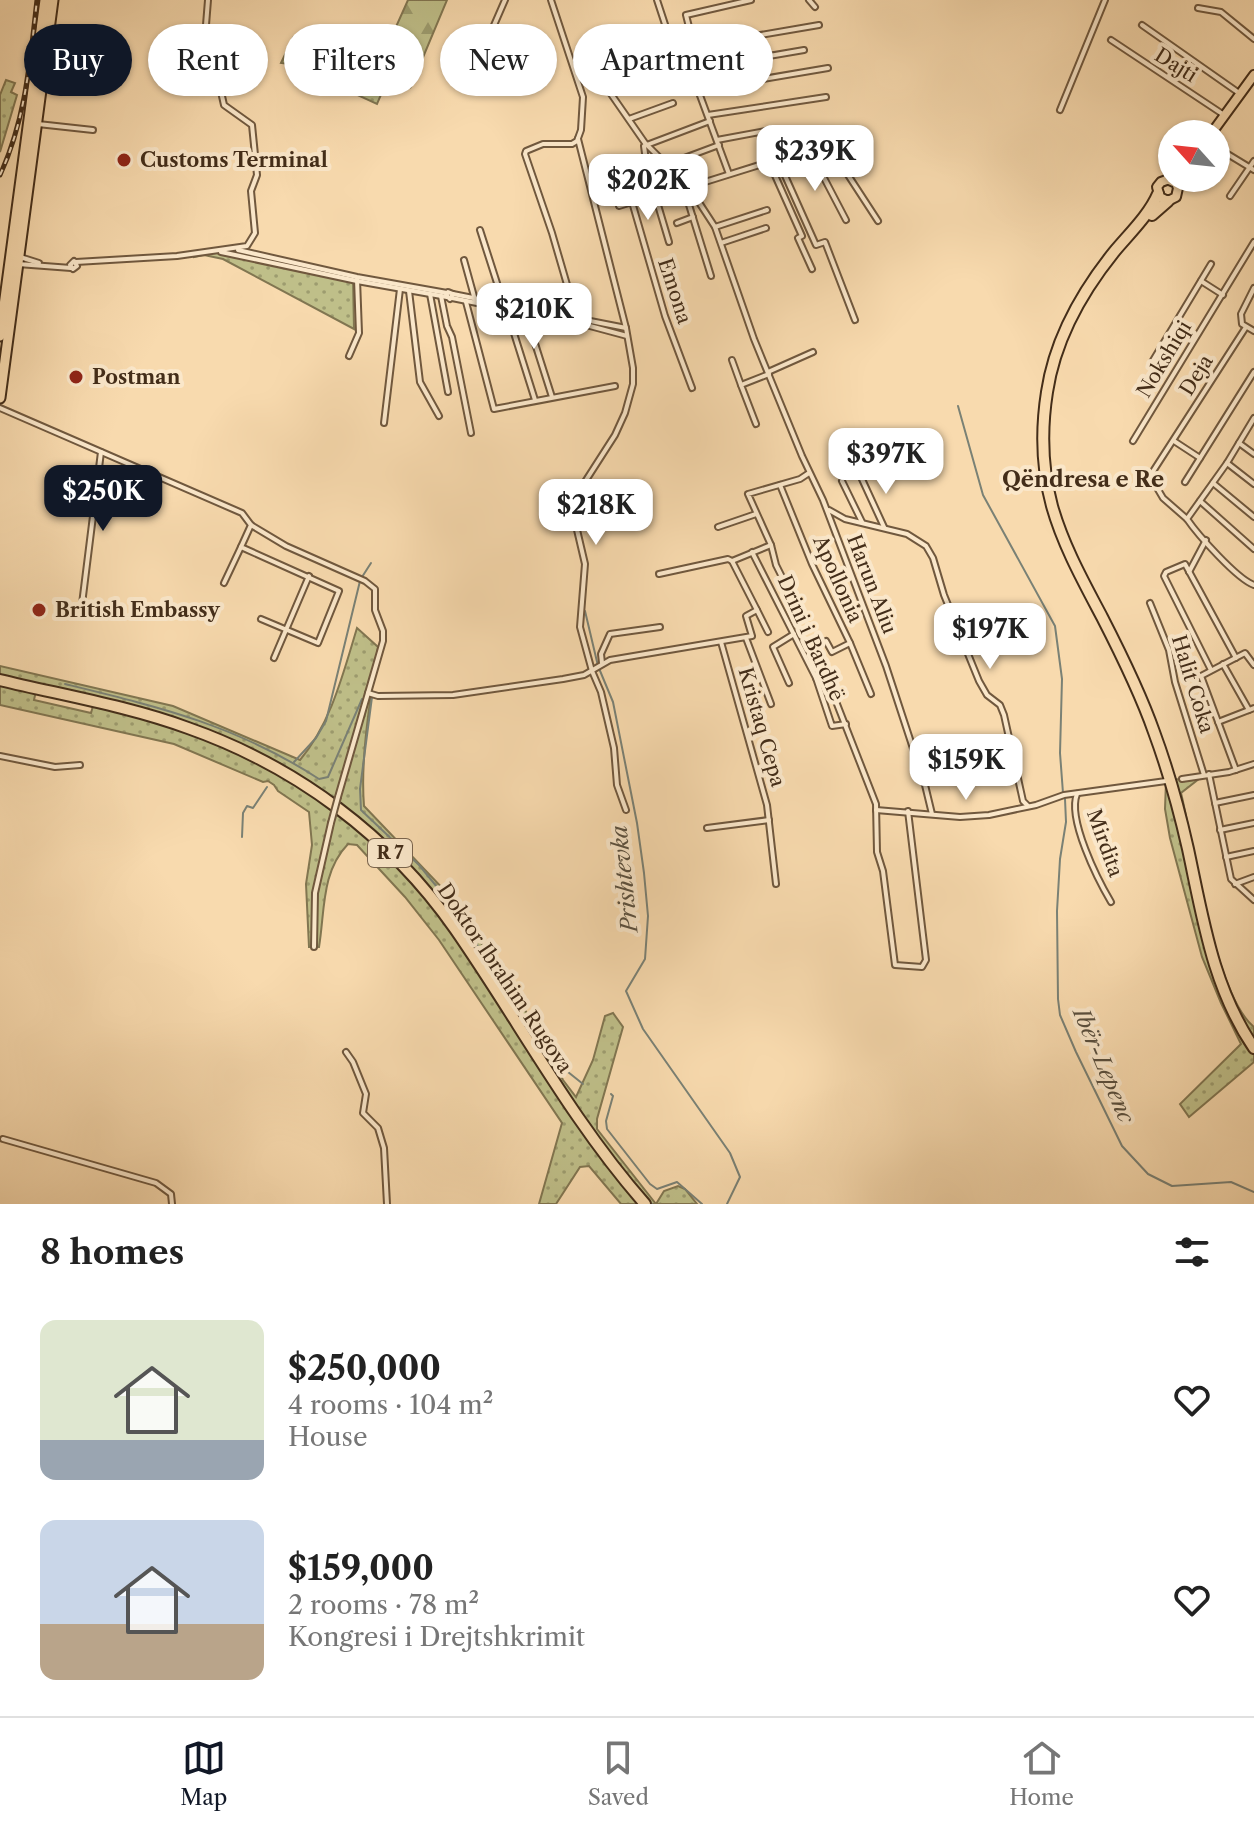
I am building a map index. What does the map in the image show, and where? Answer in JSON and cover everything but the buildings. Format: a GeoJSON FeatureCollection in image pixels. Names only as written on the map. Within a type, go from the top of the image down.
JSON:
{"type":"FeatureCollection","features":[{"type":"Feature","properties":{"kind":"highway"},"geometry":{"type":"LineString","coordinates":[[0,398],[45,0]]}},
{"type":"Feature","properties":{"kind":"highway"},"geometry":{"type":"LineString","coordinates":[[0,336],[4,280],[14,260],[38,124],[53,0]]}},
{"type":"Feature","properties":{"kind":"highway"},"geometry":{"type":"LineString","coordinates":[[1158,194],[1092,281],[1064,331],[1046,396],[1043,432],[1045,463],[1053,507],[1068,549],[1125,663],[1153,729],[1177,803],[1214,966],[1229,1004],[1254,1048]]}},
{"type":"Feature","properties":{"kind":"highway"},"geometry":{"type":"LineString","coordinates":[[1168,201],[1158,208],[1102,276],[1082,306],[1069,334],[1058,364],[1052,396],[1048,432],[1051,471],[1064,526],[1159,726],[1185,811],[1217,953],[1235,1001],[1254,1037]]}},
{"type":"Feature","properties":{"kind":"highway","name":"Doktor Ibrahim Rugova"},"geometry":{"type":"LineString","coordinates":[[0,680],[139,713],[205,734],[285,772],[349,817],[401,863],[442,912],[576,1116],[645,1204]]}},
{"type":"Feature","properties":{"kind":"highway","name":"Doktor Ibrahim Rugova"},"geometry":{"type":"LineString","coordinates":[[0,686],[147,722],[202,740],[280,777],[354,829],[402,874],[438,916],[580,1132],[636,1204]]}},
{"type":"Feature","properties":{"kind":"main road"},"geometry":{"type":"LineString","coordinates":[[1223,120],[1254,75]]}},
{"type":"Feature","properties":{"kind":"main road"},"geometry":{"type":"LineString","coordinates":[[1226,120],[1254,83]]}},
{"type":"Feature","properties":{"kind":"main road"},"geometry":{"type":"LineString","coordinates":[[1158,194],[1168,201],[1176,197],[1177,192]]}},
{"type":"Feature","properties":{"kind":"street"},"geometry":{"type":"LineString","coordinates":[[14,260],[74,265],[233,249],[247,246],[254,237],[251,188],[257,174],[251,123],[225,108],[222,100],[206,25],[208,0]]}},
{"type":"Feature","properties":{"kind":"street"},"geometry":{"type":"LineString","coordinates":[[495,24],[505,0]]}},
{"type":"Feature","properties":{"kind":"street"},"geometry":{"type":"LineString","coordinates":[[551,0],[583,97],[583,119],[578,139],[626,328],[633,368],[631,390],[618,430],[581,488],[574,517],[585,564],[580,627],[598,667],[614,748],[617,785],[626,810]]}},
{"type":"Feature","properties":{"kind":"street"},"geometry":{"type":"LineString","coordinates":[[657,0],[665,24]]}},
{"type":"Feature","properties":{"kind":"street"},"geometry":{"type":"LineString","coordinates":[[688,24],[686,15],[751,0]]}},
{"type":"Feature","properties":{"kind":"street"},"geometry":{"type":"LineString","coordinates":[[809,0],[815,7]]}},
{"type":"Feature","properties":{"kind":"street"},"geometry":{"type":"LineString","coordinates":[[1060,110],[1105,0]]}},
{"type":"Feature","properties":{"kind":"street"},"geometry":{"type":"LineString","coordinates":[[1198,8],[1221,12],[1254,39]]}},
{"type":"Feature","properties":{"kind":"street"},"geometry":{"type":"LineString","coordinates":[[773,33],[819,25]]}},
{"type":"Feature","properties":{"kind":"street"},"geometry":{"type":"LineString","coordinates":[[1142,25],[1241,94]]}},
{"type":"Feature","properties":{"kind":"street","name":"Dajti"},"geometry":{"type":"LineString","coordinates":[[1111,40],[1226,116]]}},
{"type":"Feature","properties":{"kind":"street"},"geometry":{"type":"LineString","coordinates":[[773,55],[804,50]]}},
{"type":"Feature","properties":{"kind":"street"},"geometry":{"type":"LineString","coordinates":[[773,77],[828,68]]}},
{"type":"Feature","properties":{"kind":"street","name":"Harun Aliu"},"geometry":{"type":"LineString","coordinates":[[613,96],[645,143],[689,187],[715,227],[754,339],[826,508],[886,666],[932,814]]}},
{"type":"Feature","properties":{"kind":"street"},"geometry":{"type":"LineString","coordinates":[[700,96],[729,174]]}},
{"type":"Feature","properties":{"kind":"street"},"geometry":{"type":"LineString","coordinates":[[669,242],[647,168],[645,143],[709,118],[826,97]]}},
{"type":"Feature","properties":{"kind":"street"},"geometry":{"type":"LineString","coordinates":[[629,119],[673,103]]}},
{"type":"Feature","properties":{"kind":"street"},"geometry":{"type":"LineString","coordinates":[[38,124],[93,130]]}},
{"type":"Feature","properties":{"kind":"street"},"geometry":{"type":"LineString","coordinates":[[668,164],[718,142],[776,129]]}},
{"type":"Feature","properties":{"kind":"street"},"geometry":{"type":"LineString","coordinates":[[577,319],[525,153],[538,145],[572,144],[578,139]]}},
{"type":"Feature","properties":{"kind":"street"},"geometry":{"type":"LineString","coordinates":[[689,187],[769,162],[826,149],[833,152],[878,221]]}},
{"type":"Feature","properties":{"kind":"street"},"geometry":{"type":"LineString","coordinates":[[811,153],[846,220]]}},
{"type":"Feature","properties":{"kind":"street"},"geometry":{"type":"LineString","coordinates":[[1230,156],[1252,169]]}},
{"type":"Feature","properties":{"kind":"street"},"geometry":{"type":"LineString","coordinates":[[778,160],[816,245],[825,242],[855,320]]}},
{"type":"Feature","properties":{"kind":"street"},"geometry":{"type":"LineString","coordinates":[[1230,196],[1252,169],[1254,161]]}},
{"type":"Feature","properties":{"kind":"street"},"geometry":{"type":"LineString","coordinates":[[769,162],[802,236],[798,238],[812,269]]}},
{"type":"Feature","properties":{"kind":"street"},"geometry":{"type":"LineString","coordinates":[[680,177],[711,276]]}},
{"type":"Feature","properties":{"kind":"street"},"geometry":{"type":"LineString","coordinates":[[619,206],[655,195]]}},
{"type":"Feature","properties":{"kind":"street","name":"Emona"},"geometry":{"type":"LineString","coordinates":[[632,202],[661,302],[692,388]]}},
{"type":"Feature","properties":{"kind":"street"},"geometry":{"type":"LineString","coordinates":[[715,227],[767,210]]}},
{"type":"Feature","properties":{"kind":"street"},"geometry":{"type":"LineString","coordinates":[[677,223],[693,217]]}},
{"type":"Feature","properties":{"kind":"street"},"geometry":{"type":"LineString","coordinates":[[721,243],[766,228]]}},
{"type":"Feature","properties":{"kind":"street"},"geometry":{"type":"LineString","coordinates":[[480,230],[535,400]]}},
{"type":"Feature","properties":{"kind":"street","name":"Nokshiqi"},"geometry":{"type":"LineString","coordinates":[[1133,441],[1254,242]]}},
{"type":"Feature","properties":{"kind":"street"},"geometry":{"type":"LineString","coordinates":[[233,249],[409,291],[475,302]]}},
{"type":"Feature","properties":{"kind":"street"},"geometry":{"type":"LineString","coordinates":[[219,251],[506,309],[577,319],[627,336]]}},
{"type":"Feature","properties":{"kind":"street"},"geometry":{"type":"LineString","coordinates":[[464,260],[475,302]]}},
{"type":"Feature","properties":{"kind":"street","name":"Nokshiqi"},"geometry":{"type":"LineString","coordinates":[[1152,362],[1211,264]]}},
{"type":"Feature","properties":{"kind":"street"},"geometry":{"type":"LineString","coordinates":[[349,356],[359,333],[357,279]]}},
{"type":"Feature","properties":{"kind":"street"},"geometry":{"type":"LineString","coordinates":[[1201,281],[1223,295]]}},
{"type":"Feature","properties":{"kind":"street"},"geometry":{"type":"LineString","coordinates":[[1254,288],[1241,314],[1242,324],[1254,331]]}},
{"type":"Feature","properties":{"kind":"street"},"geometry":{"type":"LineString","coordinates":[[384,423],[400,289]]}},
{"type":"Feature","properties":{"kind":"street"},"geometry":{"type":"LineString","coordinates":[[409,291],[420,382],[439,416]]}},
{"type":"Feature","properties":{"kind":"street"},"geometry":{"type":"LineString","coordinates":[[430,294],[448,392]]}},
{"type":"Feature","properties":{"kind":"street"},"geometry":{"type":"LineString","coordinates":[[448,296],[447,326],[452,337],[471,433]]}},
{"type":"Feature","properties":{"kind":"street"},"geometry":{"type":"LineString","coordinates":[[466,302],[494,409],[615,386]]}},
{"type":"Feature","properties":{"kind":"street"},"geometry":{"type":"LineString","coordinates":[[525,311],[593,325],[626,328]]}},
{"type":"Feature","properties":{"kind":"street"},"geometry":{"type":"LineString","coordinates":[[525,311],[552,397]]}},
{"type":"Feature","properties":{"kind":"street","name":"Deja"},"geometry":{"type":"LineString","coordinates":[[1187,519],[1163,498],[1150,476],[1246,327]]}},
{"type":"Feature","properties":{"kind":"street"},"geometry":{"type":"LineString","coordinates":[[741,385],[813,352]]}},
{"type":"Feature","properties":{"kind":"street"},"geometry":{"type":"LineString","coordinates":[[732,360],[756,424]]}},
{"type":"Feature","properties":{"kind":"street"},"geometry":{"type":"LineString","coordinates":[[1185,482],[1254,372]]}},
{"type":"Feature","properties":{"kind":"street"},"geometry":{"type":"LineString","coordinates":[[0,408],[229,506],[245,514],[251,525],[286,546],[373,586],[375,614],[383,631],[383,641],[316,883],[314,947]]}},
{"type":"Feature","properties":{"kind":"street"},"geometry":{"type":"LineString","coordinates":[[1253,421],[1187,519],[1248,583],[1254,585]]}},
{"type":"Feature","properties":{"kind":"street"},"geometry":{"type":"LineString","coordinates":[[1174,441],[1200,458]]}},
{"type":"Feature","properties":{"kind":"street"},"geometry":{"type":"LineString","coordinates":[[1239,443],[1254,454]]}},
{"type":"Feature","properties":{"kind":"street"},"geometry":{"type":"LineString","coordinates":[[81,612],[101,451]]}},
{"type":"Feature","properties":{"kind":"street"},"geometry":{"type":"LineString","coordinates":[[1227,463],[1254,484]]}},
{"type":"Feature","properties":{"kind":"street"},"geometry":{"type":"LineString","coordinates":[[801,615],[776,565],[749,493],[805,477],[809,473]]}},
{"type":"Feature","properties":{"kind":"street"},"geometry":{"type":"LineString","coordinates":[[861,477],[884,527]]}},
{"type":"Feature","properties":{"kind":"street"},"geometry":{"type":"LineString","coordinates":[[842,481],[862,523]]}},
{"type":"Feature","properties":{"kind":"street"},"geometry":{"type":"LineString","coordinates":[[1213,483],[1254,517]]}},
{"type":"Feature","properties":{"kind":"street","name":"Apollonia"},"geometry":{"type":"LineString","coordinates":[[780,484],[812,564],[871,694]]}},
{"type":"Feature","properties":{"kind":"street"},"geometry":{"type":"LineString","coordinates":[[1200,501],[1254,549]]}},
{"type":"Feature","properties":{"kind":"street"},"geometry":{"type":"LineString","coordinates":[[826,508],[845,519],[884,527],[916,539],[929,550],[979,681],[1004,715],[1023,801],[1028,806]]}},
{"type":"Feature","properties":{"kind":"street"},"geometry":{"type":"LineString","coordinates":[[718,527],[756,514]]}},
{"type":"Feature","properties":{"kind":"street"},"geometry":{"type":"LineString","coordinates":[[224,583],[251,525]]}},
{"type":"Feature","properties":{"kind":"street"},"geometry":{"type":"LineString","coordinates":[[1189,572],[1206,540]]}},
{"type":"Feature","properties":{"kind":"street"},"geometry":{"type":"LineString","coordinates":[[659,574],[728,559],[732,561],[771,545]]}},
{"type":"Feature","properties":{"kind":"street"},"geometry":{"type":"LineString","coordinates":[[241,547],[339,591],[318,643],[261,619]]}},
{"type":"Feature","properties":{"kind":"street","name":"Drini i Bardhë"},"geometry":{"type":"LineString","coordinates":[[752,552],[816,678],[832,726],[846,724]]}},
{"type":"Feature","properties":{"kind":"street"},"geometry":{"type":"LineString","coordinates":[[732,561],[768,632]]}},
{"type":"Feature","properties":{"kind":"street"},"geometry":{"type":"LineString","coordinates":[[1211,670],[1164,575],[1185,564],[1236,658]]}},
{"type":"Feature","properties":{"kind":"street"},"geometry":{"type":"LineString","coordinates":[[274,658],[309,576]]}},
{"type":"Feature","properties":{"kind":"street","name":"Halit Coka"},"geometry":{"type":"LineString","coordinates":[[1150,603],[1169,650],[1175,682],[1215,803],[1231,879],[1235,884]]}},
{"type":"Feature","properties":{"kind":"street"},"geometry":{"type":"LineString","coordinates":[[368,693],[378,696],[453,695],[578,677],[610,660],[752,636],[746,616],[757,610]]}},
{"type":"Feature","properties":{"kind":"street"},"geometry":{"type":"LineString","coordinates":[[598,667],[610,634],[660,627]]}},
{"type":"Feature","properties":{"kind":"street"},"geometry":{"type":"LineString","coordinates":[[789,683],[773,647],[794,634]]}},
{"type":"Feature","properties":{"kind":"street"},"geometry":{"type":"LineString","coordinates":[[746,638],[771,704]]}},
{"type":"Feature","properties":{"kind":"street","name":"Apollonia"},"geometry":{"type":"LineString","coordinates":[[826,641],[832,652],[850,643]]}},
{"type":"Feature","properties":{"kind":"street","name":"Kristaq Cepa"},"geometry":{"type":"LineString","coordinates":[[721,642],[769,820],[776,884]]}},
{"type":"Feature","properties":{"kind":"street"},"geometry":{"type":"LineString","coordinates":[[1236,770],[1201,676],[1247,654],[1254,665]]}},
{"type":"Feature","properties":{"kind":"street"},"geometry":{"type":"LineString","coordinates":[[1218,722],[1252,709],[1223,664]]}},
{"type":"Feature","properties":{"kind":"street"},"geometry":{"type":"LineString","coordinates":[[816,678],[827,679],[876,810],[877,852],[883,871],[895,963],[897,966],[911,967],[924,966],[926,960],[908,811]]}},
{"type":"Feature","properties":{"kind":"street"},"geometry":{"type":"LineString","coordinates":[[0,756],[55,767],[80,765]]}},
{"type":"Feature","properties":{"kind":"street"},"geometry":{"type":"LineString","coordinates":[[1182,779],[1254,764]]}},
{"type":"Feature","properties":{"kind":"street"},"geometry":{"type":"LineString","coordinates":[[876,810],[960,817],[989,815],[1059,797],[1166,781]]}},
{"type":"Feature","properties":{"kind":"street","name":"Mirdita"},"geometry":{"type":"LineString","coordinates":[[1077,794],[1077,823],[1096,875],[1111,902]]}},
{"type":"Feature","properties":{"kind":"street"},"geometry":{"type":"LineString","coordinates":[[1215,803],[1254,795]]}},
{"type":"Feature","properties":{"kind":"street"},"geometry":{"type":"LineString","coordinates":[[707,828],[769,820]]}},
{"type":"Feature","properties":{"kind":"street"},"geometry":{"type":"LineString","coordinates":[[1220,830],[1254,823]]}},
{"type":"Feature","properties":{"kind":"street"},"geometry":{"type":"LineString","coordinates":[[1226,857],[1254,851]]}},
{"type":"Feature","properties":{"kind":"street"},"geometry":{"type":"LineString","coordinates":[[1254,877],[1235,884],[1254,900]]}},
{"type":"Feature","properties":{"kind":"street"},"geometry":{"type":"LineString","coordinates":[[346,1052],[366,1094],[363,1113],[378,1128],[384,1148],[387,1204]]}},
{"type":"Feature","properties":{"kind":"street"},"geometry":{"type":"LineString","coordinates":[[2,1139],[162,1186],[173,1197],[172,1204]]}},
{"type":"Feature","properties":{"kind":"green space"},"geometry":{"type":"Polygon","coordinates":[[[408,0],[447,0],[424,55],[424,24],[397,24],[408,0]]]}},
{"type":"Feature","properties":{"kind":"green space"},"geometry":{"type":"Polygon","coordinates":[[[6,80],[15,83],[11,92],[17,95],[0,152],[0,95],[6,80]]]}},
{"type":"Feature","properties":{"kind":"green space"},"geometry":{"type":"Polygon","coordinates":[[[360,96],[380,96],[377,104],[360,96]]]}},
{"type":"Feature","properties":{"kind":"green space"},"geometry":{"type":"Polygon","coordinates":[[[234,249],[313,271],[353,278],[354,329],[223,259],[204,255],[194,257],[194,253],[234,249]]]}},
{"type":"Feature","properties":{"kind":"green space"},"geometry":{"type":"Polygon","coordinates":[[[357,628],[378,647],[365,747],[364,806],[451,897],[540,1033],[563,1080],[576,1097],[593,1060],[605,1016],[613,1013],[623,1027],[597,1119],[597,1129],[656,1204],[621,1204],[589,1166],[580,1167],[556,1204],[539,1204],[562,1123],[439,940],[357,845],[348,844],[333,867],[326,892],[319,947],[309,947],[306,884],[312,845],[309,812],[268,781],[263,782],[174,744],[0,705],[0,666],[173,706],[300,760],[328,714],[357,628]],[[37,686],[34,700],[91,713],[95,699],[37,686]]]}},
{"type":"Feature","properties":{"kind":"green space"},"geometry":{"type":"Polygon","coordinates":[[[1204,775],[1181,793],[1217,953],[1240,1010],[1254,1027],[1254,1062],[1189,1117],[1180,1104],[1241,1044],[1202,957],[1165,809],[1166,781],[1204,775]]]}},
{"type":"Feature","properties":{"kind":"green space"},"geometry":{"type":"Polygon","coordinates":[[[678,1186],[685,1189],[697,1204],[656,1204],[664,1191],[678,1186]]]}},
{"type":"Feature","properties":{"kind":"waterway","name":"Ibër-Lepenc"},"geometry":{"type":"LineString","coordinates":[[958,406],[983,495],[1055,626],[1062,679],[1060,753],[1063,793]]}},
{"type":"Feature","properties":{"kind":"waterway"},"geometry":{"type":"LineString","coordinates":[[362,577],[371,563]]}},
{"type":"Feature","properties":{"kind":"waterway"},"geometry":{"type":"LineString","coordinates":[[294,762],[316,738],[326,721],[360,581]]}},
{"type":"Feature","properties":{"kind":"waterway","name":"Prishtevka"},"geometry":{"type":"LineString","coordinates":[[585,611],[598,666],[613,702],[644,873],[648,916],[645,959],[626,991],[643,1029],[730,1153],[740,1177],[727,1204]]}},
{"type":"Feature","properties":{"kind":"waterway"},"geometry":{"type":"LineString","coordinates":[[65,684],[165,710],[227,731],[288,760],[319,779],[328,777],[362,699]]}},
{"type":"Feature","properties":{"kind":"waterway"},"geometry":{"type":"LineString","coordinates":[[372,697],[360,789],[361,810],[419,865],[451,904],[548,1056],[583,1084]]}},
{"type":"Feature","properties":{"kind":"waterway"},"geometry":{"type":"LineString","coordinates":[[242,837],[243,813],[247,806],[253,808],[267,787]]}},
{"type":"Feature","properties":{"kind":"waterway","name":"Ibër-Lepenc"},"geometry":{"type":"LineString","coordinates":[[1065,799],[1066,822],[1057,911],[1058,999],[1060,1015],[1076,1052],[1122,1146],[1148,1174],[1172,1186],[1231,1182],[1254,1192]]}},
{"type":"Feature","properties":{"kind":"waterway"},"geometry":{"type":"LineString","coordinates":[[551,1068],[566,1090]]}},
{"type":"Feature","properties":{"kind":"waterway"},"geometry":{"type":"LineString","coordinates":[[611,1094],[607,1129],[650,1184],[657,1189],[677,1182],[702,1204]]}},
{"type":"Feature","properties":{"kind":"waterway"},"geometry":{"type":"LineString","coordinates":[[605,1146],[628,1176]]}},
{"type":"Feature","properties":{"kind":"waterway"},"geometry":{"type":"LineString","coordinates":[[642,1193],[652,1204]]}},
{"type":"Feature","properties":{"kind":"railway"},"geometry":{"type":"LineString","coordinates":[[0,175],[21,111],[37,0]]}},
{"type":"Feature","properties":{"kind":"place","name":"Customs Terminal"},"geometry":{"type":"Point","coordinates":[124,160]}},
{"type":"Feature","properties":{"kind":"place","name":"Postman"},"geometry":{"type":"Point","coordinates":[76,377]}},
{"type":"Feature","properties":{"kind":"place","name":"British Embassy"},"geometry":{"type":"Point","coordinates":[39,610]}},
{"type":"Feature","properties":{"kind":"district","name":"Qëndresa e Re"},"geometry":{"type":"Point","coordinates":[1083,479]}}]}
